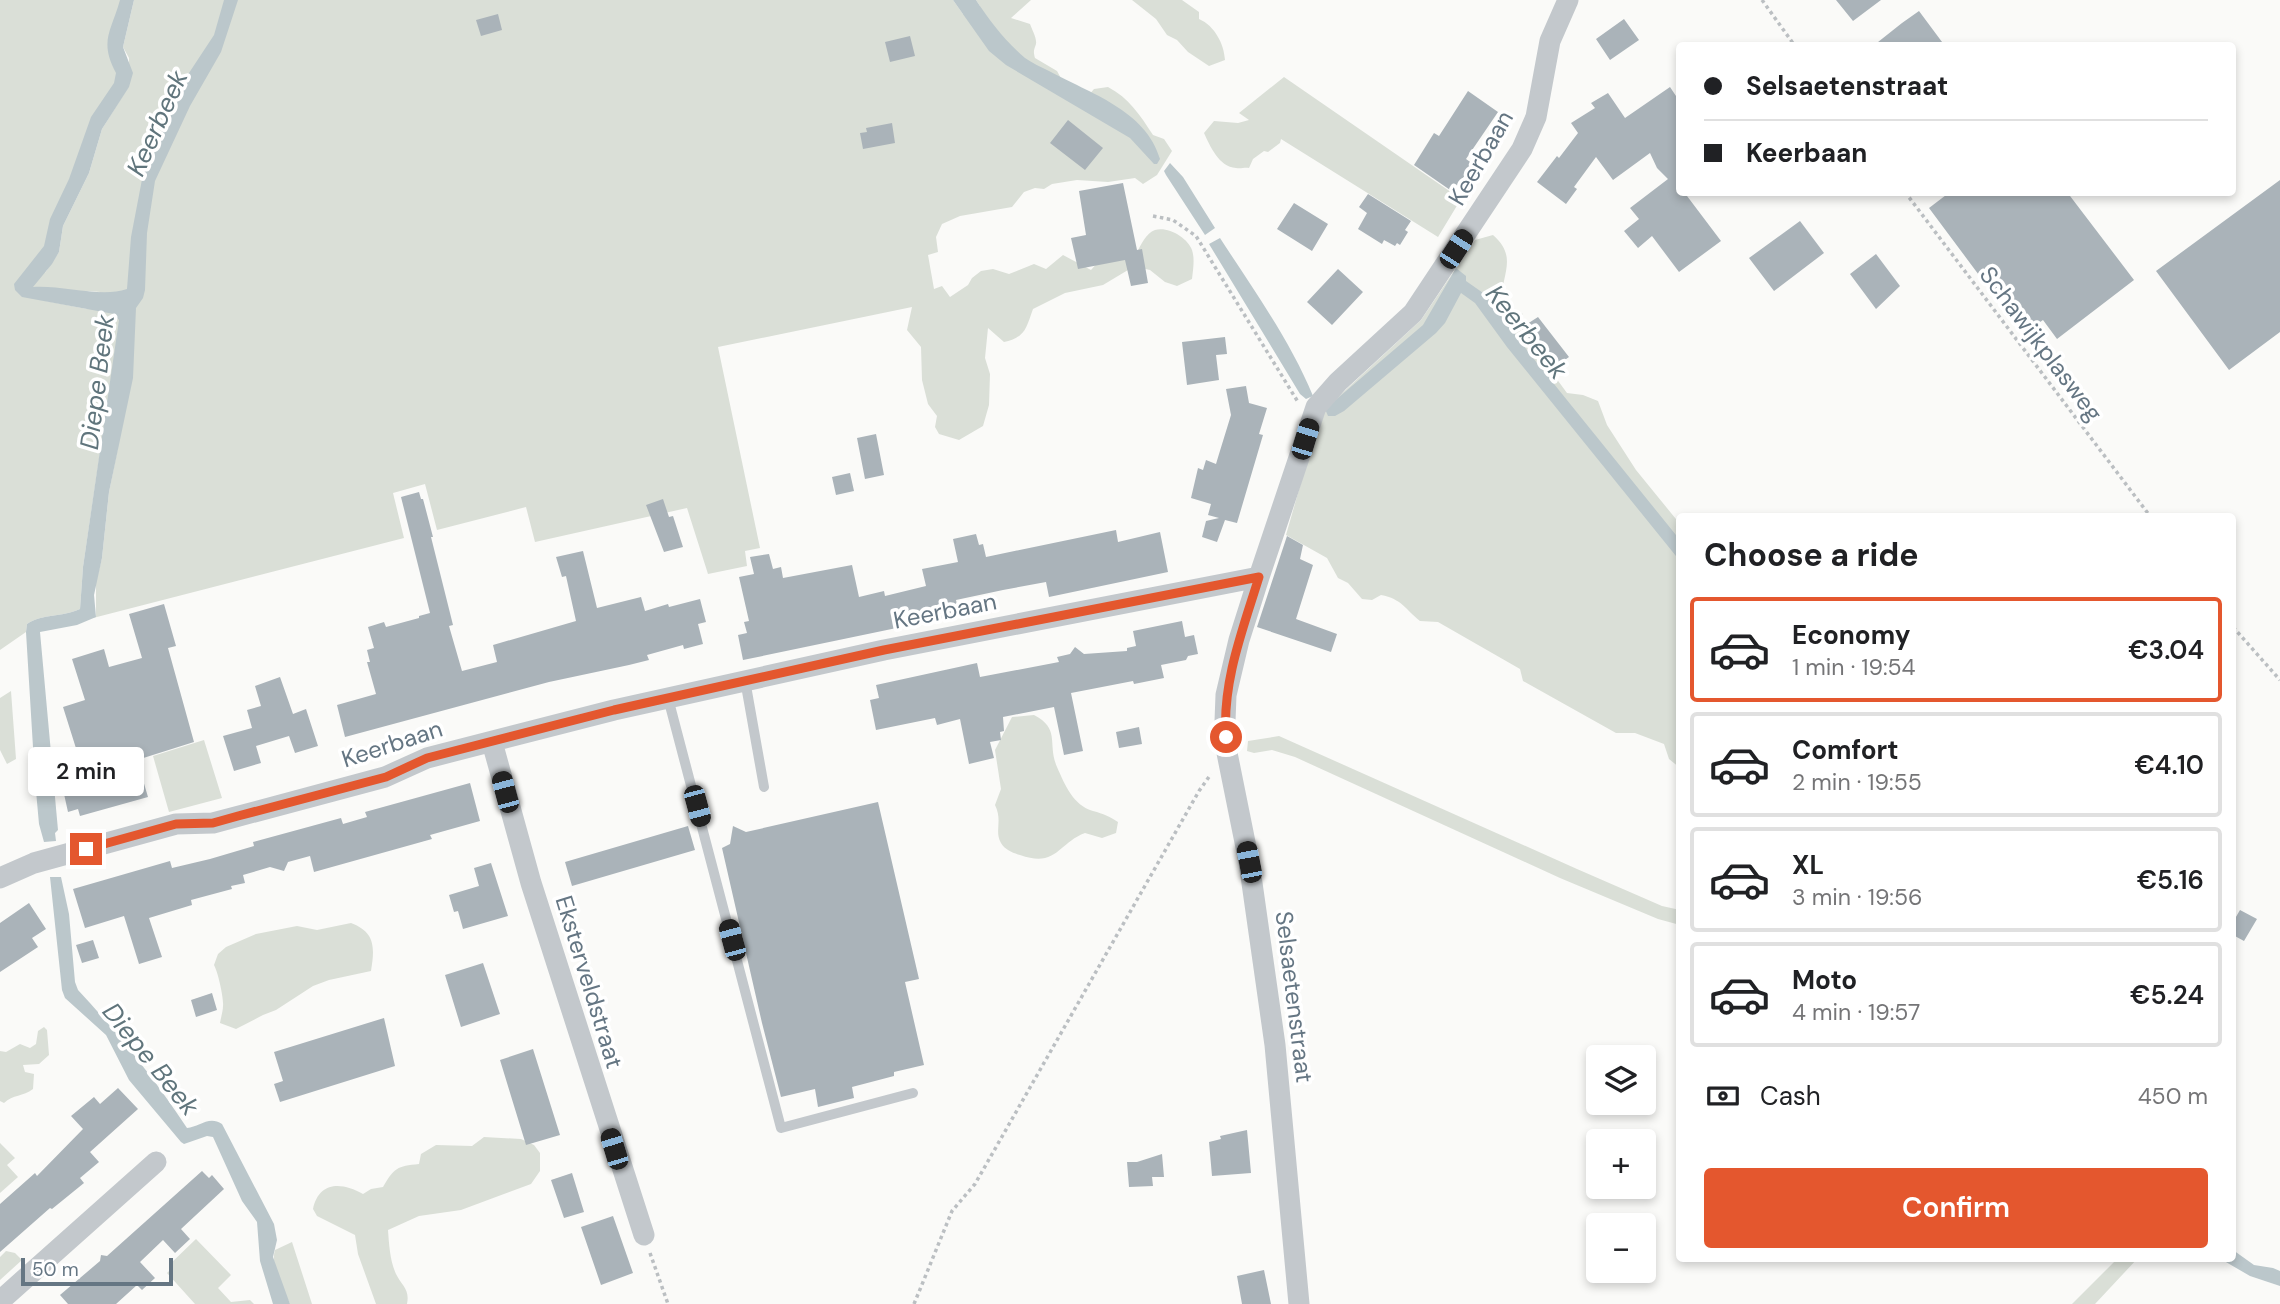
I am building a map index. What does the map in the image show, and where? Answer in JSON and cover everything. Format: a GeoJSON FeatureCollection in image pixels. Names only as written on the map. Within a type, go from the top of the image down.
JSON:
{"type":"FeatureCollection","features":[{"type":"Feature","properties":{"kind":"street","name":"Keerbaan"},"geometry":{"type":"LineString","coordinates":[[0,878],[34,863],[176,824],[213,823],[386,777],[427,758],[668,698],[884,650],[1259,577],[1316,407],[1324,396],[1413,313],[1522,149],[1536,117],[1550,41],[1568,0]]}},
{"type":"Feature","properties":{"kind":"street","name":"Selsaetenstraat"},"geometry":{"type":"LineString","coordinates":[[1259,577],[1239,640],[1226,695],[1225,721],[1227,753],[1251,873],[1275,1045],[1299,1304]]}},
{"type":"Feature","properties":{"kind":"street","name":"Eksterveldstraat"},"geometry":{"type":"LineString","coordinates":[[492,742],[531,883],[643,1235]]}},
{"type":"Feature","properties":{"kind":"street"},"geometry":{"type":"LineString","coordinates":[[0,1301],[156,1162]]}},
{"type":"Feature","properties":{"kind":"lane"},"geometry":{"type":"LineString","coordinates":[[745,680],[764,787]]}},
{"type":"Feature","properties":{"kind":"lane"},"geometry":{"type":"LineString","coordinates":[[668,698],[781,1128],[913,1093]]}},
{"type":"Feature","properties":{"kind":"path"},"geometry":{"type":"LineString","coordinates":[[1762,0],[1792,42]]}},
{"type":"Feature","properties":{"kind":"path","name":"Schawijkplasweg"},"geometry":{"type":"LineString","coordinates":[[1908,196],[2148,513]]}},
{"type":"Feature","properties":{"kind":"path"},"geometry":{"type":"LineString","coordinates":[[1153,216],[1173,220],[1195,236],[1310,421]]}},
{"type":"Feature","properties":{"kind":"path"},"geometry":{"type":"LineString","coordinates":[[2236,629],[2280,680]]}},
{"type":"Feature","properties":{"kind":"path"},"geometry":{"type":"LineString","coordinates":[[914,1304],[952,1211],[975,1184],[1199,791],[1227,753]]}},
{"type":"Feature","properties":{"kind":"path"},"geometry":{"type":"LineString","coordinates":[[643,1235],[668,1304]]}},
{"type":"Feature","properties":{"kind":"shaded area"},"geometry":{"type":"Polygon","coordinates":[[[0,0],[132,0],[122,39],[122,47],[127,61],[62,220],[45,273],[59,252],[63,226],[89,173],[102,129],[129,86],[129,58],[123,47],[134,0],[953,0],[963,14],[980,6],[976,0],[1031,0],[1011,18],[1030,24],[1036,39],[1035,58],[1057,71],[1063,82],[1088,96],[1094,89],[1108,87],[1115,91],[1134,108],[1153,135],[1164,139],[1172,151],[1157,175],[1143,184],[1135,178],[1108,182],[1077,180],[1052,184],[1044,189],[1035,188],[1024,192],[1012,207],[960,216],[942,224],[936,237],[938,252],[928,255],[934,289],[942,286],[950,297],[968,285],[981,271],[993,269],[1009,274],[1034,264],[1046,269],[1063,255],[1091,270],[1099,261],[1137,252],[1146,236],[1160,229],[1182,237],[1190,246],[1193,257],[1192,279],[1177,286],[1165,282],[1150,270],[1128,270],[1103,285],[1065,293],[1033,309],[1024,331],[1011,340],[1004,342],[988,328],[985,358],[990,374],[989,405],[983,426],[959,440],[939,434],[935,427],[937,416],[928,404],[922,380],[921,347],[907,330],[912,307],[718,347],[760,548],[745,551],[747,566],[708,574],[687,508],[535,542],[526,507],[437,530],[425,484],[393,493],[404,538],[93,618],[96,616],[96,582],[118,447],[110,385],[83,567],[80,609],[27,624],[26,632],[0,650],[0,0]],[[89,291],[46,301],[87,309],[100,292],[89,291]]]}},
{"type":"Feature","properties":{"kind":"shaded area"},"geometry":{"type":"Polygon","coordinates":[[[120,0],[134,0],[123,47],[133,73],[129,87],[102,129],[89,173],[63,226],[59,252],[33,287],[94,292],[127,289],[131,237],[144,169],[187,76],[214,35],[224,0],[238,0],[221,52],[190,106],[155,181],[147,233],[145,290],[136,308],[133,378],[109,492],[102,558],[94,595],[96,617],[77,625],[40,632],[58,830],[55,833],[56,841],[44,842],[39,824],[35,780],[27,624],[40,618],[80,609],[83,567],[119,320],[114,314],[22,297],[15,290],[14,284],[44,246],[50,219],[69,179],[91,117],[114,83],[116,73],[107,44],[120,0]]]}},
{"type":"Feature","properties":{"kind":"shaded area"},"geometry":{"type":"Polygon","coordinates":[[[953,0],[976,0],[998,30],[1025,58],[1129,115],[1153,142],[1160,159],[1157,164],[1130,138],[1006,65],[989,51],[953,0]]]}},
{"type":"Feature","properties":{"kind":"shaded area"},"geometry":{"type":"Polygon","coordinates":[[[1132,0],[1182,0],[1199,12],[1199,19],[1214,31],[1221,42],[1225,60],[1209,66],[1167,35],[1156,19],[1132,0]]]}},
{"type":"Feature","properties":{"kind":"shaded area"},"geometry":{"type":"Polygon","coordinates":[[[1284,77],[1461,199],[1438,237],[1281,139],[1280,143],[1268,152],[1264,151],[1253,159],[1249,168],[1230,167],[1220,160],[1204,133],[1214,121],[1238,123],[1249,120],[1239,113],[1284,77]]]}},
{"type":"Feature","properties":{"kind":"shaded area"},"geometry":{"type":"Polygon","coordinates":[[[1170,163],[1183,177],[1215,228],[1205,235],[1164,171],[1170,163]]]}},
{"type":"Feature","properties":{"kind":"shaded area"},"geometry":{"type":"Polygon","coordinates":[[[1493,235],[1501,243],[1507,266],[1501,302],[1523,314],[1517,325],[1567,393],[1598,401],[1607,425],[1636,470],[1676,519],[1676,765],[1669,759],[1664,744],[1635,733],[1616,733],[1523,681],[1520,669],[1438,622],[1420,621],[1399,602],[1388,597],[1381,595],[1372,600],[1362,599],[1348,583],[1338,578],[1327,558],[1286,535],[1318,423],[1325,409],[1421,320],[1475,240],[1493,235]]]}},
{"type":"Feature","properties":{"kind":"shaded area"},"geometry":{"type":"Polygon","coordinates":[[[1220,238],[1282,335],[1313,396],[1306,399],[1300,394],[1209,244],[1220,238]]]}},
{"type":"Feature","properties":{"kind":"shaded area"},"geometry":{"type":"Polygon","coordinates":[[[1456,268],[1466,276],[1466,281],[1486,295],[1529,353],[1676,535],[1676,556],[1507,347],[1475,303],[1461,293],[1445,323],[1436,333],[1344,411],[1328,416],[1325,409],[1423,325],[1456,268]]]}},
{"type":"Feature","properties":{"kind":"shaded area"},"geometry":{"type":"Polygon","coordinates":[[[11,691],[16,759],[7,764],[0,750],[0,698],[11,691]]]}},
{"type":"Feature","properties":{"kind":"shaded area"},"geometry":{"type":"Polygon","coordinates":[[[1034,715],[1048,726],[1051,732],[1054,759],[1070,794],[1086,808],[1118,822],[1116,833],[1102,838],[1085,833],[1056,853],[1042,858],[1017,854],[1003,845],[998,834],[995,805],[1001,789],[995,750],[1012,717],[1034,715]]]}},
{"type":"Feature","properties":{"kind":"shaded area"},"geometry":{"type":"Polygon","coordinates":[[[1279,736],[1577,869],[1662,906],[1676,909],[1676,924],[1560,878],[1295,757],[1272,750],[1254,753],[1247,751],[1248,741],[1279,736]]]}},
{"type":"Feature","properties":{"kind":"shaded area"},"geometry":{"type":"Polygon","coordinates":[[[204,740],[222,798],[169,812],[153,756],[204,740]]]}},
{"type":"Feature","properties":{"kind":"shaded area"},"geometry":{"type":"Polygon","coordinates":[[[50,877],[61,877],[69,914],[78,990],[135,1056],[187,1128],[208,1121],[222,1124],[274,1224],[277,1240],[273,1257],[290,1304],[273,1304],[260,1261],[257,1222],[242,1201],[213,1137],[207,1136],[184,1144],[181,1142],[129,1080],[106,1035],[65,998],[50,877]]]}},
{"type":"Feature","properties":{"kind":"shaded area"},"geometry":{"type":"Polygon","coordinates":[[[351,923],[365,931],[372,941],[371,971],[313,986],[276,1010],[236,1029],[220,1023],[223,998],[214,965],[218,954],[226,947],[256,934],[297,926],[317,930],[351,923]]]}},
{"type":"Feature","properties":{"kind":"shaded area"},"geometry":{"type":"Polygon","coordinates":[[[44,1027],[47,1030],[49,1055],[39,1064],[23,1065],[25,1072],[34,1074],[33,1089],[4,1103],[0,1101],[0,1051],[6,1052],[20,1044],[30,1048],[36,1044],[38,1031],[44,1027]]]}},
{"type":"Feature","properties":{"kind":"shaded area"},"geometry":{"type":"Polygon","coordinates":[[[484,1137],[521,1139],[534,1145],[540,1153],[540,1171],[531,1184],[461,1210],[419,1216],[388,1230],[392,1264],[408,1299],[407,1304],[376,1304],[358,1254],[355,1235],[317,1216],[313,1209],[320,1193],[340,1186],[363,1194],[383,1187],[397,1169],[419,1164],[421,1154],[436,1145],[472,1146],[484,1137]]]}},
{"type":"Feature","properties":{"kind":"shaded area"},"geometry":{"type":"Polygon","coordinates":[[[0,1143],[15,1158],[7,1165],[18,1177],[0,1193],[0,1143]]]}},
{"type":"Feature","properties":{"kind":"shaded area"},"geometry":{"type":"Polygon","coordinates":[[[196,1239],[231,1275],[218,1288],[231,1302],[250,1300],[254,1304],[195,1304],[167,1273],[172,1268],[169,1265],[196,1239]]]}},
{"type":"Feature","properties":{"kind":"shaded area"},"geometry":{"type":"Polygon","coordinates":[[[292,1242],[312,1304],[290,1304],[276,1270],[275,1250],[292,1242]]]}},
{"type":"Feature","properties":{"kind":"shaded area"},"geometry":{"type":"Polygon","coordinates":[[[6,1251],[15,1253],[22,1260],[0,1280],[0,1257],[6,1251]]]}},
{"type":"Feature","properties":{"kind":"shaded area"},"geometry":{"type":"Polygon","coordinates":[[[2236,1252],[2254,1265],[2280,1271],[2280,1286],[2250,1276],[2226,1262],[2236,1262],[2236,1252]]]}},
{"type":"Feature","properties":{"kind":"shaded area"},"geometry":{"type":"Polygon","coordinates":[[[2114,1262],[2134,1262],[2095,1304],[2072,1304],[2114,1262]]]}},
{"type":"Feature","properties":{"kind":"building"},"geometry":{"type":"Polygon","coordinates":[[[1836,0],[1881,0],[1853,21],[1836,0]]]}},
{"type":"Feature","properties":{"kind":"building"},"geometry":{"type":"Polygon","coordinates":[[[1919,11],[1942,42],[1878,42],[1919,11]]]}},
{"type":"Feature","properties":{"kind":"building"},"geometry":{"type":"Polygon","coordinates":[[[498,14],[502,30],[481,36],[476,20],[498,14]]]}},
{"type":"Feature","properties":{"kind":"building"},"geometry":{"type":"Polygon","coordinates":[[[1624,19],[1639,40],[1610,60],[1596,39],[1624,19]]]}},
{"type":"Feature","properties":{"kind":"building"},"geometry":{"type":"Polygon","coordinates":[[[910,36],[915,56],[890,62],[885,42],[910,36]]]}},
{"type":"Feature","properties":{"kind":"building"},"geometry":{"type":"Polygon","coordinates":[[[1670,87],[1676,96],[1676,196],[1687,196],[1721,241],[1679,272],[1652,236],[1638,248],[1624,231],[1639,219],[1630,208],[1668,179],[1657,168],[1650,153],[1613,180],[1596,157],[1574,187],[1577,189],[1566,204],[1537,182],[1578,133],[1571,123],[1595,108],[1591,103],[1608,93],[1625,118],[1670,87]]]}},
{"type":"Feature","properties":{"kind":"building"},"geometry":{"type":"Polygon","coordinates":[[[1468,91],[1498,112],[1466,159],[1473,164],[1453,192],[1414,165],[1434,133],[1439,136],[1468,91]]]}},
{"type":"Feature","properties":{"kind":"building"},"geometry":{"type":"Polygon","coordinates":[[[1068,120],[1103,148],[1085,170],[1050,143],[1068,120]]]}},
{"type":"Feature","properties":{"kind":"building"},"geometry":{"type":"Polygon","coordinates":[[[892,123],[895,143],[863,149],[860,133],[867,132],[866,128],[892,123]]]}},
{"type":"Feature","properties":{"kind":"building"},"geometry":{"type":"Polygon","coordinates":[[[2280,180],[2280,332],[2229,370],[2156,271],[2280,180]]]}},
{"type":"Feature","properties":{"kind":"building"},"geometry":{"type":"Polygon","coordinates":[[[1123,183],[1137,250],[1142,249],[1148,283],[1131,286],[1125,260],[1078,269],[1071,238],[1086,235],[1079,191],[1123,183]]]}},
{"type":"Feature","properties":{"kind":"building"},"geometry":{"type":"Polygon","coordinates":[[[1368,194],[1411,221],[1400,245],[1397,243],[1395,246],[1384,240],[1382,244],[1358,229],[1367,213],[1359,207],[1368,194]]]}},
{"type":"Feature","properties":{"kind":"building"},"geometry":{"type":"Polygon","coordinates":[[[1945,196],[2070,196],[2134,280],[2057,339],[2043,320],[2033,327],[2011,298],[2002,306],[1929,208],[1945,196]]]}},
{"type":"Feature","properties":{"kind":"building"},"geometry":{"type":"Polygon","coordinates":[[[1294,203],[1328,224],[1312,251],[1277,229],[1294,203]]]}},
{"type":"Feature","properties":{"kind":"building"},"geometry":{"type":"Polygon","coordinates":[[[1800,221],[1824,253],[1774,291],[1749,258],[1800,221]]]}},
{"type":"Feature","properties":{"kind":"building"},"geometry":{"type":"Polygon","coordinates":[[[1876,254],[1900,286],[1876,309],[1850,274],[1876,254]]]}},
{"type":"Feature","properties":{"kind":"building"},"geometry":{"type":"Polygon","coordinates":[[[1338,269],[1363,292],[1332,325],[1307,302],[1338,269]]]}},
{"type":"Feature","properties":{"kind":"building"},"geometry":{"type":"Polygon","coordinates":[[[1538,317],[1569,357],[1552,369],[1521,328],[1538,317]]]}},
{"type":"Feature","properties":{"kind":"building"},"geometry":{"type":"Polygon","coordinates":[[[1225,337],[1227,354],[1216,355],[1219,380],[1187,385],[1182,342],[1225,337]]]}},
{"type":"Feature","properties":{"kind":"building"},"geometry":{"type":"Polygon","coordinates":[[[1246,386],[1249,403],[1267,408],[1259,434],[1263,435],[1237,523],[1225,520],[1217,542],[1202,537],[1206,521],[1219,518],[1208,515],[1211,504],[1191,498],[1198,468],[1203,470],[1206,460],[1216,464],[1231,415],[1226,389],[1246,386]]]}},
{"type":"Feature","properties":{"kind":"building"},"geometry":{"type":"Polygon","coordinates":[[[876,434],[884,475],[865,479],[857,438],[876,434]]]}},
{"type":"Feature","properties":{"kind":"building"},"geometry":{"type":"Polygon","coordinates":[[[850,473],[854,491],[836,495],[832,477],[850,473]]]}},
{"type":"Feature","properties":{"kind":"building"},"geometry":{"type":"Polygon","coordinates":[[[419,492],[433,537],[453,625],[449,626],[462,671],[497,662],[493,645],[576,621],[566,576],[562,577],[556,557],[583,551],[597,608],[641,597],[645,611],[700,599],[706,622],[698,624],[703,644],[684,649],[683,645],[647,655],[649,660],[549,682],[345,737],[337,705],[376,694],[367,662],[370,662],[367,650],[374,648],[368,627],[384,622],[386,627],[430,613],[401,497],[419,492]]]}},
{"type":"Feature","properties":{"kind":"building"},"geometry":{"type":"Polygon","coordinates":[[[663,499],[669,517],[673,516],[683,547],[664,552],[646,505],[663,499]]]}},
{"type":"Feature","properties":{"kind":"building"},"geometry":{"type":"Polygon","coordinates":[[[1116,530],[1118,542],[1160,532],[1168,572],[1049,597],[1046,582],[1003,590],[956,600],[959,615],[743,660],[738,635],[747,633],[744,622],[749,621],[739,577],[754,574],[750,557],[769,554],[773,569],[781,567],[783,578],[852,565],[859,597],[884,591],[885,596],[926,586],[922,569],[958,562],[953,539],[976,534],[979,545],[983,544],[986,557],[1116,530]]]}},
{"type":"Feature","properties":{"kind":"building"},"geometry":{"type":"Polygon","coordinates":[[[1287,536],[1303,545],[1300,559],[1313,565],[1296,619],[1337,634],[1331,652],[1257,627],[1287,536]]]}},
{"type":"Feature","properties":{"kind":"building"},"geometry":{"type":"Polygon","coordinates":[[[164,604],[176,646],[168,648],[194,742],[137,760],[148,797],[80,816],[78,809],[68,812],[58,767],[80,761],[63,707],[85,700],[72,659],[104,649],[109,667],[142,658],[129,614],[164,604]]]}},
{"type":"Feature","properties":{"kind":"building"},"geometry":{"type":"Polygon","coordinates":[[[1182,621],[1185,637],[1194,635],[1198,654],[1188,656],[1186,660],[1161,665],[1164,678],[1071,693],[1083,751],[1064,755],[1054,707],[1003,717],[1004,731],[1000,732],[1001,740],[990,742],[994,758],[969,764],[960,719],[937,725],[935,718],[876,730],[870,700],[879,698],[876,685],[977,663],[980,677],[1059,662],[1057,657],[1070,654],[1075,647],[1084,654],[1127,651],[1127,648],[1136,646],[1133,631],[1182,621]]]}},
{"type":"Feature","properties":{"kind":"building"},"geometry":{"type":"Polygon","coordinates":[[[280,677],[293,714],[306,709],[318,746],[295,753],[289,736],[256,746],[261,763],[234,771],[223,736],[252,728],[247,710],[261,706],[255,686],[280,677]]]}},
{"type":"Feature","properties":{"kind":"building"},"geometry":{"type":"Polygon","coordinates":[[[1139,727],[1142,744],[1119,748],[1116,732],[1139,727]]]}},
{"type":"Feature","properties":{"kind":"building"},"geometry":{"type":"Polygon","coordinates":[[[470,783],[480,821],[430,835],[432,839],[314,872],[310,856],[288,862],[284,871],[270,867],[243,875],[245,883],[231,886],[232,889],[191,900],[192,905],[149,918],[162,957],[139,964],[124,916],[85,928],[73,889],[170,861],[172,868],[210,859],[254,846],[253,842],[341,818],[343,824],[367,817],[365,812],[470,783]]]}},
{"type":"Feature","properties":{"kind":"building"},"geometry":{"type":"Polygon","coordinates":[[[878,802],[919,979],[905,982],[924,1065],[852,1087],[854,1098],[818,1107],[815,1089],[781,1097],[722,848],[730,844],[733,826],[746,832],[878,802]]]}},
{"type":"Feature","properties":{"kind":"building"},"geometry":{"type":"Polygon","coordinates":[[[688,826],[695,850],[572,886],[565,862],[688,826]]]}},
{"type":"Feature","properties":{"kind":"building"},"geometry":{"type":"Polygon","coordinates":[[[491,863],[508,916],[463,929],[458,911],[454,912],[449,895],[479,886],[474,868],[491,863]]]}},
{"type":"Feature","properties":{"kind":"building"},"geometry":{"type":"Polygon","coordinates":[[[29,903],[46,929],[32,938],[38,947],[0,972],[0,923],[29,903]]]}},
{"type":"Feature","properties":{"kind":"building"},"geometry":{"type":"Polygon","coordinates":[[[2240,910],[2257,919],[2244,941],[2236,937],[2236,917],[2240,910]]]}},
{"type":"Feature","properties":{"kind":"building"},"geometry":{"type":"Polygon","coordinates":[[[93,940],[99,958],[82,963],[76,945],[93,940]]]}},
{"type":"Feature","properties":{"kind":"building"},"geometry":{"type":"Polygon","coordinates":[[[483,963],[500,1014],[461,1027],[445,975],[483,963]]]}},
{"type":"Feature","properties":{"kind":"building"},"geometry":{"type":"Polygon","coordinates":[[[212,993],[217,1010],[196,1017],[191,1000],[212,993]]]}},
{"type":"Feature","properties":{"kind":"building"},"geometry":{"type":"Polygon","coordinates":[[[384,1018],[395,1066],[280,1102],[274,1084],[283,1081],[274,1052],[384,1018]]]}},
{"type":"Feature","properties":{"kind":"building"},"geometry":{"type":"Polygon","coordinates":[[[533,1049],[560,1135],[526,1145],[500,1060],[533,1049]]]}},
{"type":"Feature","properties":{"kind":"building"},"geometry":{"type":"Polygon","coordinates":[[[118,1088],[138,1109],[90,1152],[99,1162],[80,1178],[84,1183],[50,1208],[0,1252],[0,1204],[35,1173],[37,1176],[83,1129],[71,1116],[94,1097],[100,1104],[118,1088]]]}},
{"type":"Feature","properties":{"kind":"building"},"geometry":{"type":"Polygon","coordinates":[[[1247,1130],[1251,1173],[1212,1176],[1209,1142],[1221,1139],[1220,1136],[1247,1130]]]}},
{"type":"Feature","properties":{"kind":"building"},"geometry":{"type":"Polygon","coordinates":[[[1162,1154],[1164,1177],[1152,1177],[1153,1186],[1129,1187],[1127,1162],[1137,1162],[1162,1154]]]}},
{"type":"Feature","properties":{"kind":"building"},"geometry":{"type":"Polygon","coordinates":[[[202,1171],[209,1178],[212,1175],[224,1189],[181,1229],[190,1239],[175,1253],[163,1240],[140,1262],[155,1278],[142,1290],[137,1285],[116,1304],[68,1304],[60,1295],[100,1261],[101,1255],[107,1256],[202,1171]]]}},
{"type":"Feature","properties":{"kind":"building"},"geometry":{"type":"Polygon","coordinates":[[[572,1173],[584,1212],[564,1218],[551,1180],[572,1173]]]}},
{"type":"Feature","properties":{"kind":"building"},"geometry":{"type":"Polygon","coordinates":[[[613,1216],[633,1273],[601,1285],[581,1227],[613,1216]]]}},
{"type":"Feature","properties":{"kind":"building"},"geometry":{"type":"Polygon","coordinates":[[[1264,1270],[1271,1304],[1242,1304],[1237,1276],[1264,1270]]]}},
{"type":"Feature","properties":{"kind":"route"},"geometry":{"type":"LineString","coordinates":[[86,849],[176,824],[213,823],[386,777],[427,758],[614,710],[884,650],[1259,577],[1239,640],[1226,695],[1226,737]]}},
{"type":"Feature","properties":{"kind":"water label","name":"Keerbeek"},"geometry":{"type":"Point","coordinates":[157,123]}},
{"type":"Feature","properties":{"kind":"water label","name":"Keerbeek"},"geometry":{"type":"Point","coordinates":[1527,332]}},
{"type":"Feature","properties":{"kind":"water label","name":"Diepe Beek"},"geometry":{"type":"Point","coordinates":[97,382]}},
{"type":"Feature","properties":{"kind":"water label","name":"Diepe Beek"},"geometry":{"type":"Point","coordinates":[151,1059]}}]}
